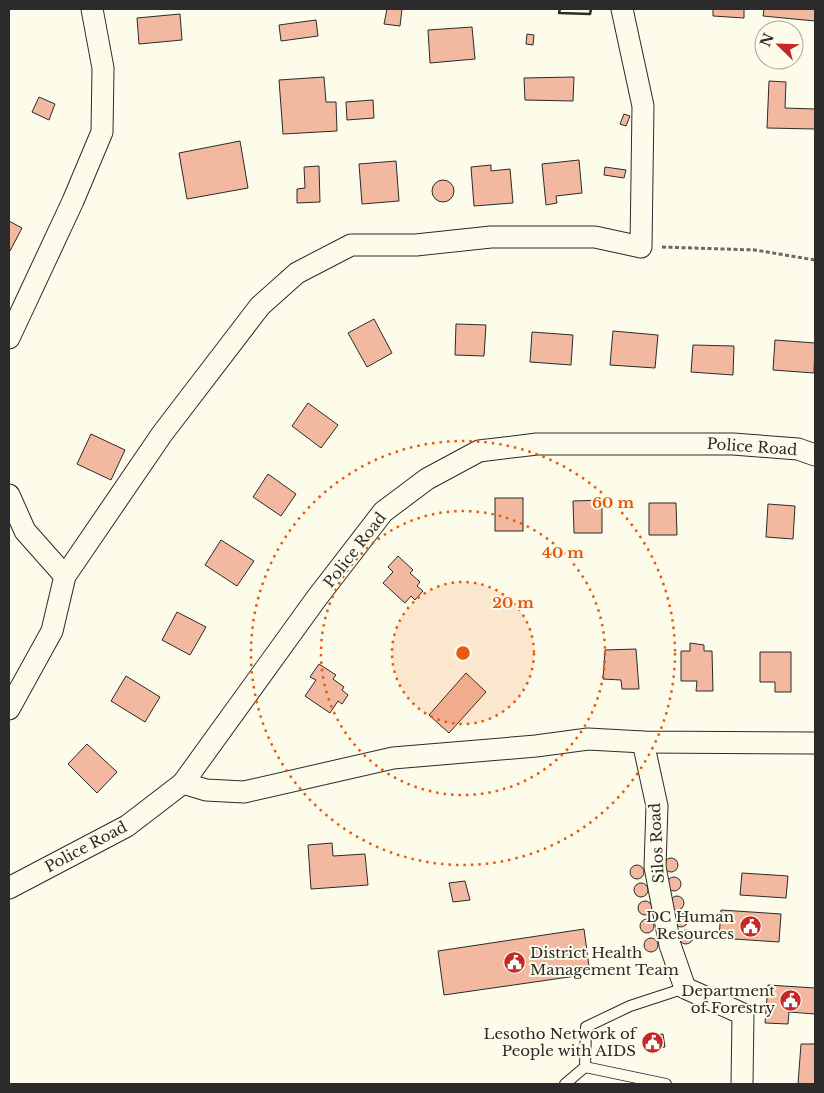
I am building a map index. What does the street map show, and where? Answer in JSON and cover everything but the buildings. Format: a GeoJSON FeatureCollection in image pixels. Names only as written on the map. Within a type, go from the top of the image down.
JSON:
{"type":"FeatureCollection","features":[{"type":"Feature","properties":{"kind":"street"},"geometry":{"type":"LineString","coordinates":[[9,338],[74,201],[102,132],[103,68],[92,9]]}},
{"type":"Feature","properties":{"kind":"street"},"geometry":{"type":"LineString","coordinates":[[9,709],[52,631],[65,576],[162,434],[255,314],[298,273],[351,245],[416,245],[492,237],[595,237],[641,247],[643,106],[622,9]]}},
{"type":"Feature","properties":{"kind":"street","name":"Police Road"},"geometry":{"type":"LineString","coordinates":[[9,888],[127,826],[183,783],[316,600],[383,512],[428,479],[479,452],[537,444],[733,444],[798,449],[815,454]]}},
{"type":"Feature","properties":{"kind":"street"},"geometry":{"type":"LineString","coordinates":[[9,495],[25,531],[65,576]]}},
{"type":"Feature","properties":{"kind":"street"},"geometry":{"type":"LineString","coordinates":[[183,783],[206,790],[244,792],[392,758],[536,746],[588,739],[643,742],[815,743]]}},
{"type":"Feature","properties":{"kind":"street","name":"Silos Road"},"geometry":{"type":"LineString","coordinates":[[643,742],[657,806],[655,867],[670,945],[686,988]]}},
{"type":"Feature","properties":{"kind":"street"},"geometry":{"type":"LineString","coordinates":[[686,988],[743,1014],[742,1084]]}},
{"type":"Feature","properties":{"kind":"lane"},"geometry":{"type":"LineString","coordinates":[[565,1084],[585,1067],[586,1027],[630,1006],[686,988]]}},
{"type":"Feature","properties":{"kind":"lane"},"geometry":{"type":"LineString","coordinates":[[585,1067],[640,1081],[666,1084]]}},
{"type":"Feature","properties":{"kind":"path"},"geometry":{"type":"LineString","coordinates":[[641,247],[755,250],[815,260]]}},
{"type":"Feature","properties":{"kind":"wall"},"geometry":{"type":"LineString","coordinates":[[560,9],[559,13],[590,14],[591,9]]}},
{"type":"Feature","properties":{"kind":"place","name":"DC Human Resources"},"geometry":{"type":"Point","coordinates":[750,926]}},
{"type":"Feature","properties":{"kind":"place","name":"District Health Management Team"},"geometry":{"type":"Point","coordinates":[514,962]}},
{"type":"Feature","properties":{"kind":"place","name":"Department of Forestry"},"geometry":{"type":"Point","coordinates":[791,1000]}},
{"type":"Feature","properties":{"kind":"place","name":"Lesotho Network of People with AIDS"},"geometry":{"type":"Point","coordinates":[652,1043]}}]}
